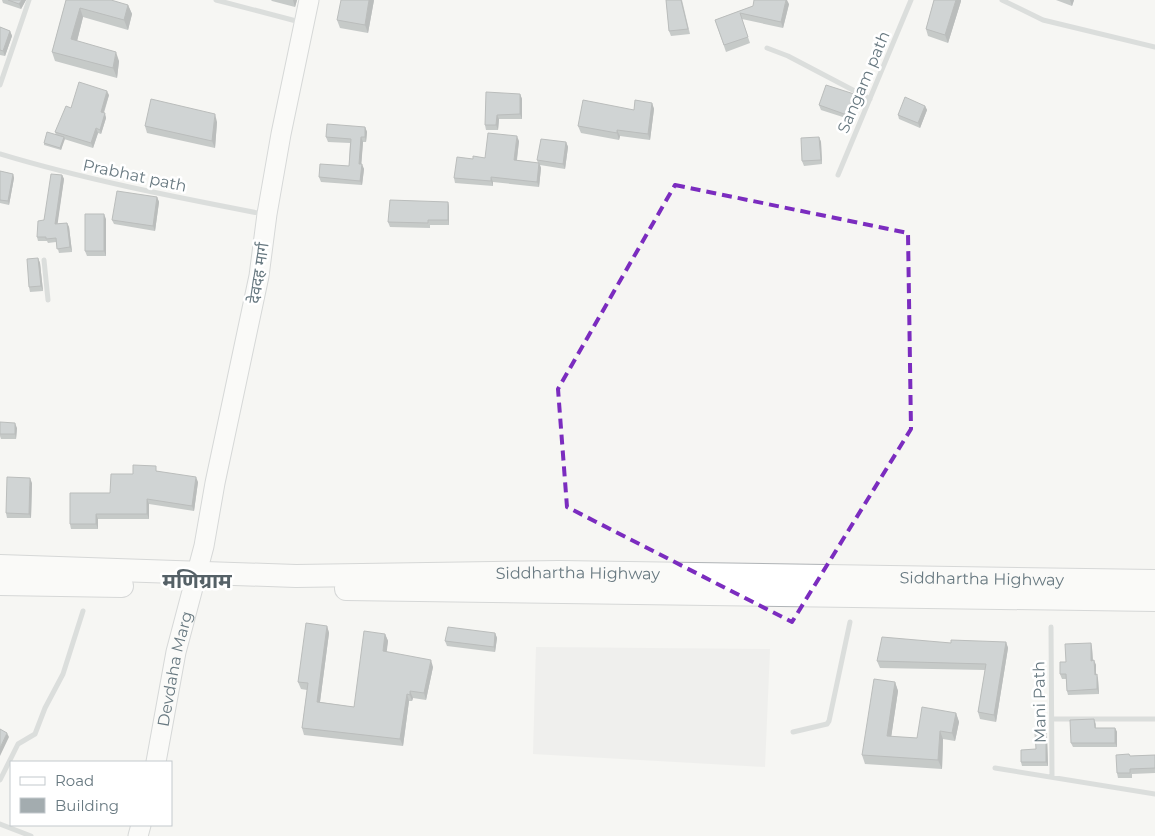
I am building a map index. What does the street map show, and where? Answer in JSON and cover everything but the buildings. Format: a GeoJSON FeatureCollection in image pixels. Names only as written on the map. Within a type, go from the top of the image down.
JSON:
{"type":"FeatureCollection","features":[{"type":"Feature","properties":{"kind":"highway","name":"Siddhartha Highway"},"geometry":{"type":"LineString","coordinates":[[0,566],[197,580],[1155,600]]}},
{"type":"Feature","properties":{"kind":"highway","name":"Siddhartha Highway"},"geometry":{"type":"LineString","coordinates":[[0,584],[296,576],[559,572],[1155,581]]}},
{"type":"Feature","properties":{"kind":"main road","name":"देवदह मार्ग"},"geometry":{"type":"LineString","coordinates":[[204,546],[215,483],[260,276],[267,214],[285,114],[309,0]]}},
{"type":"Feature","properties":{"kind":"main road","name":"Devdaha Marg"},"geometry":{"type":"LineString","coordinates":[[156,761],[176,652],[197,580],[204,546]]}},
{"type":"Feature","properties":{"kind":"street"},"geometry":{"type":"LineString","coordinates":[[0,86],[29,0]]}},
{"type":"Feature","properties":{"kind":"street"},"geometry":{"type":"LineString","coordinates":[[216,0],[304,23]]}},
{"type":"Feature","properties":{"kind":"street","name":"Sangam path"},"geometry":{"type":"LineString","coordinates":[[838,175],[912,0]]}},
{"type":"Feature","properties":{"kind":"street"},"geometry":{"type":"LineString","coordinates":[[1002,0],[1043,20],[1155,47]]}},
{"type":"Feature","properties":{"kind":"street"},"geometry":{"type":"LineString","coordinates":[[766,48],[788,56],[870,99]]}},
{"type":"Feature","properties":{"kind":"street","name":"Prabhat path"},"geometry":{"type":"LineString","coordinates":[[0,154],[37,165],[156,193],[267,214]]}},
{"type":"Feature","properties":{"kind":"street"},"geometry":{"type":"LineString","coordinates":[[44,260],[48,300]]}},
{"type":"Feature","properties":{"kind":"street"},"geometry":{"type":"LineString","coordinates":[[0,780],[18,744],[35,734],[45,708],[62,674],[83,611]]}},
{"type":"Feature","properties":{"kind":"street"},"geometry":{"type":"LineString","coordinates":[[793,732],[828,724],[830,721],[850,622]]}},
{"type":"Feature","properties":{"kind":"street","name":"Mani Path"},"geometry":{"type":"LineString","coordinates":[[1051,627],[1052,777]]}},
{"type":"Feature","properties":{"kind":"street"},"geometry":{"type":"LineString","coordinates":[[1052,719],[1155,719]]}},
{"type":"Feature","properties":{"kind":"street"},"geometry":{"type":"LineString","coordinates":[[995,768],[1155,794]]}},
{"type":"Feature","properties":{"kind":"street"},"geometry":{"type":"LineString","coordinates":[[0,824],[31,836]]}},
{"type":"Feature","properties":{"kind":"highlighted area"},"geometry":{"type":"Polygon","coordinates":[[[675,185],[908,233],[911,429],[792,622],[567,507],[558,389],[675,185]]]}},
{"type":"Feature","properties":{"kind":"shaded area"},"geometry":{"type":"Polygon","coordinates":[[[536,647],[770,649],[765,767],[533,754],[536,647]]]}},
{"type":"Feature","properties":{"kind":"district","name":"मणिग्राम"},"geometry":{"type":"Point","coordinates":[197,581]}}]}
